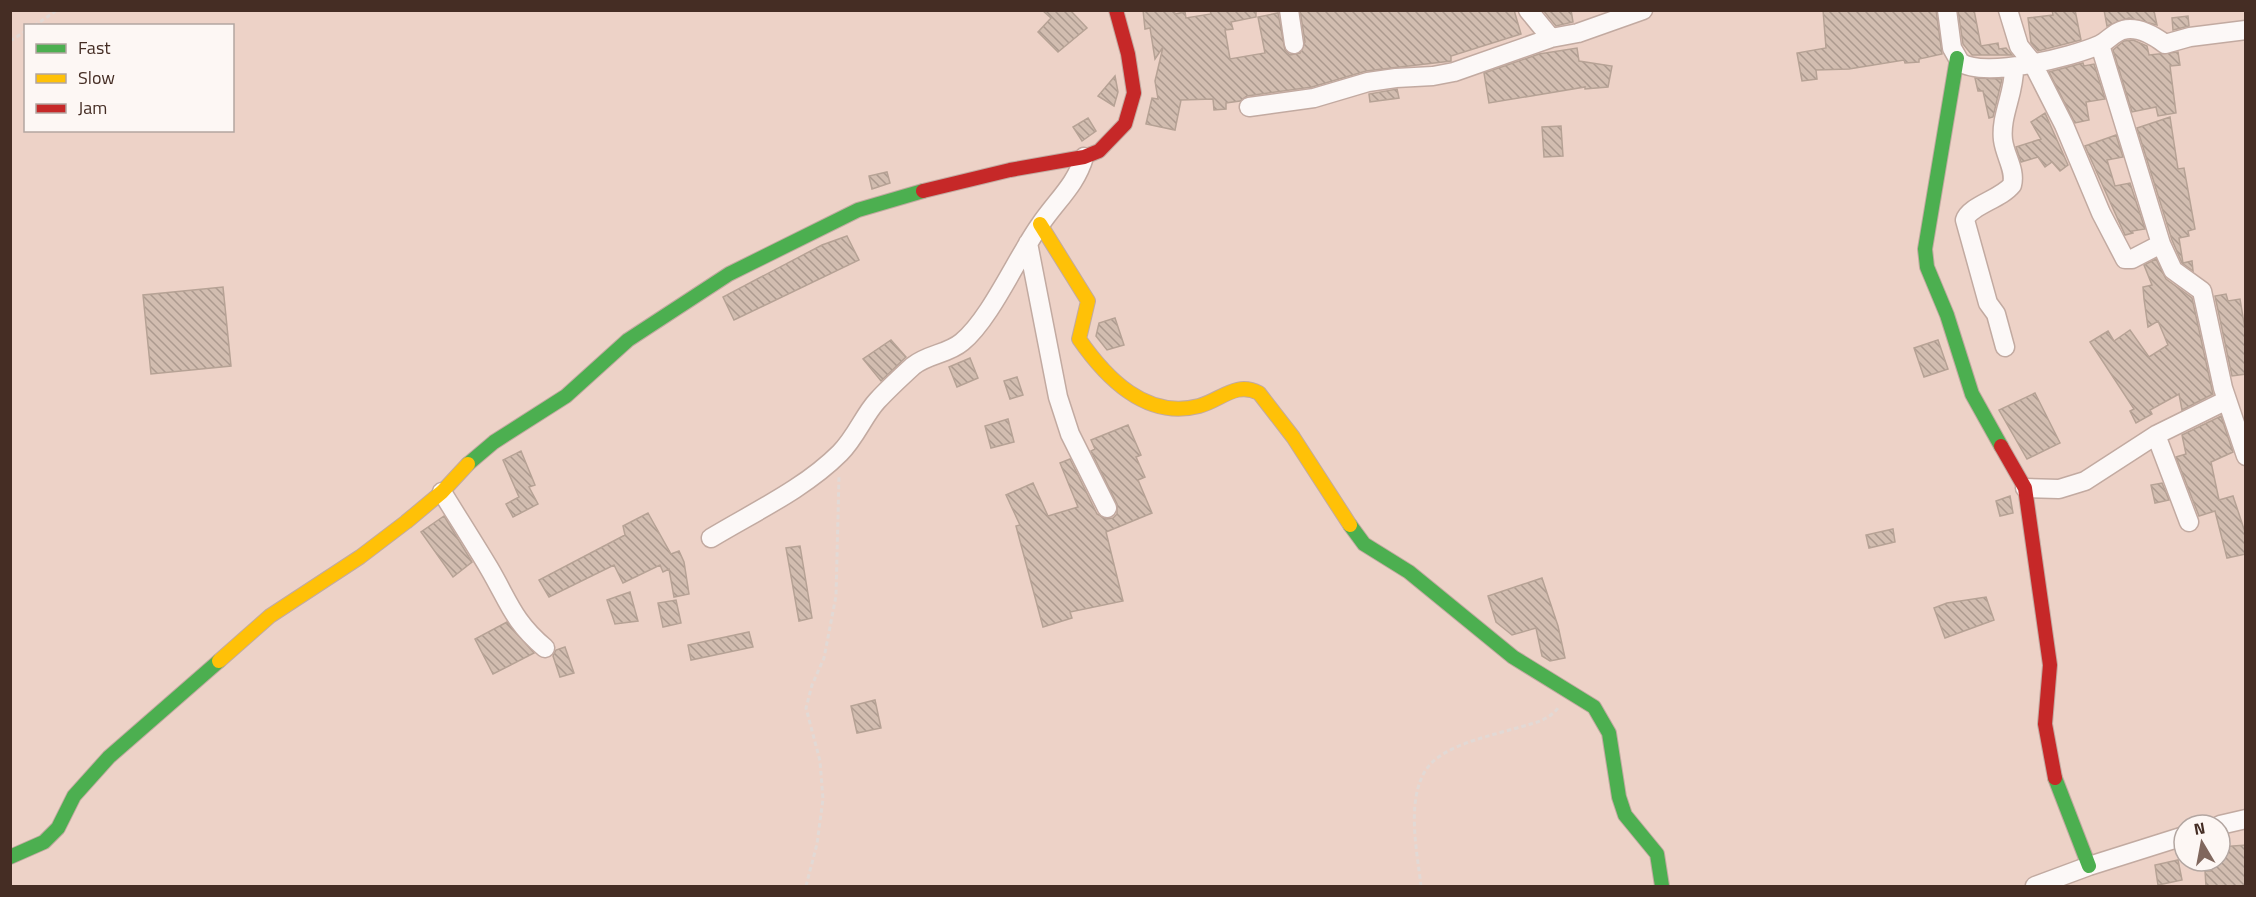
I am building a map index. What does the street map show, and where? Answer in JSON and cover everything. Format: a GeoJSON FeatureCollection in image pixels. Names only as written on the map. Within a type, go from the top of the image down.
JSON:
{"type":"FeatureCollection","features":[{"type":"Feature","properties":{"kind":"street"},"geometry":{"type":"LineString","coordinates":[[10,857],[44,842],[57,828],[74,796],[109,757],[261,624],[360,557],[442,492],[466,466],[494,442],[566,396],[628,340],[729,274],[858,210],[898,197],[1010,170],[1084,157],[1099,151],[1113,138],[1130,112],[1134,93],[1116,10]]}},
{"type":"Feature","properties":{"kind":"street"},"geometry":{"type":"LineString","coordinates":[[1289,10],[1294,44]]}},
{"type":"Feature","properties":{"kind":"street"},"geometry":{"type":"LineString","coordinates":[[1528,10],[1551,38]]}},
{"type":"Feature","properties":{"kind":"street"},"geometry":{"type":"LineString","coordinates":[[1249,107],[1296,102],[1368,82],[1454,72],[1551,38],[1578,33],[1643,10]]}},
{"type":"Feature","properties":{"kind":"street"},"geometry":{"type":"LineString","coordinates":[[1947,10],[1949,38],[1957,58],[1964,65],[1989,69],[2023,64],[2100,45],[2123,30],[2148,32],[2165,44],[2190,37],[2246,30]]}},
{"type":"Feature","properties":{"kind":"street"},"geometry":{"type":"LineString","coordinates":[[2007,10],[2023,64],[2072,141],[2101,213],[2125,259],[2132,259],[2161,244]]}},
{"type":"Feature","properties":{"kind":"street"},"geometry":{"type":"LineString","coordinates":[[2100,45],[2161,244],[2173,270],[2202,291],[2227,400],[2246,456]]}},
{"type":"Feature","properties":{"kind":"street"},"geometry":{"type":"LineString","coordinates":[[1957,58],[1925,249],[1927,267],[1947,315],[1972,394],[2025,488],[2050,665],[2050,689],[2045,723],[2048,749],[2089,866]]}},
{"type":"Feature","properties":{"kind":"street"},"geometry":{"type":"LineString","coordinates":[[2005,347],[1996,314],[1988,303],[1965,220],[1968,214],[2001,197],[2012,185],[2012,170],[2002,139],[2015,81],[2023,64]]}},
{"type":"Feature","properties":{"kind":"street"},"geometry":{"type":"LineString","coordinates":[[711,538],[785,494],[839,454],[858,432],[876,402],[915,365],[933,354],[961,343],[1040,224],[1080,173],[1084,157]]}},
{"type":"Feature","properties":{"kind":"street"},"geometry":{"type":"LineString","coordinates":[[1040,224],[1088,301],[1079,339],[1093,361],[1123,388],[1150,406],[1176,410],[1200,406],[1238,389],[1253,388],[1293,437],[1322,480],[1338,510],[1364,544],[1409,572],[1513,657],[1594,707],[1605,723],[1625,815],[1657,854],[1662,886]]}},
{"type":"Feature","properties":{"kind":"street"},"geometry":{"type":"LineString","coordinates":[[1028,243],[1058,397],[1070,434],[1107,508]]}},
{"type":"Feature","properties":{"kind":"street"},"geometry":{"type":"LineString","coordinates":[[2025,488],[2059,489],[2073,486],[2097,474],[2156,435],[2227,400]]}},
{"type":"Feature","properties":{"kind":"street"},"geometry":{"type":"LineString","coordinates":[[2156,435],[2189,522]]}},
{"type":"Feature","properties":{"kind":"street"},"geometry":{"type":"LineString","coordinates":[[442,492],[514,616],[524,630],[545,648]]}},
{"type":"Feature","properties":{"kind":"street"},"geometry":{"type":"LineString","coordinates":[[2036,886],[2089,866],[2172,840]]}},
{"type":"Feature","properties":{"kind":"path"},"geometry":{"type":"LineString","coordinates":[[37,24],[57,10]]}},
{"type":"Feature","properties":{"kind":"path"},"geometry":{"type":"LineString","coordinates":[[10,41],[24,32]]}},
{"type":"Feature","properties":{"kind":"path"},"geometry":{"type":"LineString","coordinates":[[806,886],[817,844],[823,799],[820,761],[806,708],[824,658],[836,596],[839,454]]}},
{"type":"Feature","properties":{"kind":"path"},"geometry":{"type":"LineString","coordinates":[[1421,886],[1414,806],[1425,770],[1438,757],[1456,747],[1546,720],[1553,714],[1568,691]]}},
{"type":"Feature","properties":{"kind":"building"},"geometry":{"type":"Polygon","coordinates":[[[1042,10],[1070,10],[1087,28],[1058,52],[1038,32],[1051,18],[1042,10]]]}},
{"type":"Feature","properties":{"kind":"building"},"geometry":{"type":"Polygon","coordinates":[[[1143,10],[1174,10],[1175,14],[1185,12],[1186,18],[1211,14],[1210,10],[1256,10],[1256,17],[1231,22],[1233,29],[1225,30],[1230,59],[1265,53],[1258,17],[1278,13],[1285,50],[1290,55],[1300,53],[1305,42],[1300,10],[1514,10],[1521,34],[1451,56],[1451,61],[1366,71],[1312,87],[1247,96],[1240,101],[1226,103],[1226,109],[1214,110],[1213,99],[1181,100],[1175,130],[1146,124],[1152,98],[1158,99],[1155,81],[1163,47],[1155,59],[1150,28],[1145,29],[1143,10]]]}},
{"type":"Feature","properties":{"kind":"building"},"geometry":{"type":"Polygon","coordinates":[[[1543,10],[1571,10],[1573,22],[1556,26],[1543,10]]]}},
{"type":"Feature","properties":{"kind":"building"},"geometry":{"type":"Polygon","coordinates":[[[1823,10],[1936,10],[1942,54],[1919,59],[1919,62],[1905,63],[1904,60],[1849,69],[1816,70],[1817,79],[1802,81],[1797,53],[1826,48],[1823,10]]]}},
{"type":"Feature","properties":{"kind":"building"},"geometry":{"type":"Polygon","coordinates":[[[1958,10],[1974,10],[1981,46],[1998,43],[1999,49],[2006,48],[2012,55],[1972,55],[1963,44],[1958,10]]]}},
{"type":"Feature","properties":{"kind":"building"},"geometry":{"type":"Polygon","coordinates":[[[2052,10],[2075,10],[2081,40],[2038,51],[2031,43],[2028,18],[2053,15],[2052,10]]]}},
{"type":"Feature","properties":{"kind":"building"},"geometry":{"type":"Polygon","coordinates":[[[2104,10],[2154,11],[2157,25],[2129,18],[2107,26],[2104,10]]]}},
{"type":"Feature","properties":{"kind":"building"},"geometry":{"type":"Polygon","coordinates":[[[2188,16],[2189,26],[2173,30],[2172,18],[2188,16]]]}},
{"type":"Feature","properties":{"kind":"building"},"geometry":{"type":"Polygon","coordinates":[[[2133,40],[2147,46],[2149,55],[2178,52],[2180,65],[2170,66],[2176,113],[2158,116],[2156,107],[2132,112],[2113,50],[2124,41],[2133,40]]]}},
{"type":"Feature","properties":{"kind":"building"},"geometry":{"type":"Polygon","coordinates":[[[1577,48],[1579,61],[1612,66],[1608,87],[1585,89],[1585,87],[1489,103],[1484,73],[1539,54],[1577,48]]]}},
{"type":"Feature","properties":{"kind":"building"},"geometry":{"type":"Polygon","coordinates":[[[2083,63],[2084,66],[2094,64],[2105,99],[2086,102],[2089,120],[2075,123],[2049,72],[2083,63]]]}},
{"type":"Feature","properties":{"kind":"building"},"geometry":{"type":"Polygon","coordinates":[[[1115,76],[1118,92],[1114,106],[1098,96],[1115,76]]]}},
{"type":"Feature","properties":{"kind":"building"},"geometry":{"type":"Polygon","coordinates":[[[1975,78],[2002,79],[1993,117],[1989,118],[1983,91],[1978,91],[1975,78]]]}},
{"type":"Feature","properties":{"kind":"building"},"geometry":{"type":"Polygon","coordinates":[[[1397,89],[1399,98],[1370,102],[1369,94],[1397,89]]]}},
{"type":"Feature","properties":{"kind":"building"},"geometry":{"type":"Polygon","coordinates":[[[2045,113],[2068,165],[2060,171],[2052,162],[2045,167],[2038,157],[2021,162],[2016,147],[2041,139],[2031,122],[2045,113]]]}},
{"type":"Feature","properties":{"kind":"building"},"geometry":{"type":"Polygon","coordinates":[[[2170,117],[2178,169],[2184,168],[2195,229],[2188,231],[2189,236],[2179,238],[2183,263],[2192,261],[2193,271],[2182,263],[2172,240],[2137,128],[2170,117]]]}},
{"type":"Feature","properties":{"kind":"building"},"geometry":{"type":"Polygon","coordinates":[[[1088,118],[1096,131],[1082,141],[1073,127],[1088,118]]]}},
{"type":"Feature","properties":{"kind":"building"},"geometry":{"type":"Polygon","coordinates":[[[1561,126],[1563,156],[1544,157],[1542,127],[1561,126]]]}},
{"type":"Feature","properties":{"kind":"building"},"geometry":{"type":"Polygon","coordinates":[[[2116,135],[2123,157],[2107,160],[2115,186],[2130,183],[2145,229],[2132,231],[2133,233],[2125,235],[2085,146],[2116,135]]]}},
{"type":"Feature","properties":{"kind":"building"},"geometry":{"type":"Polygon","coordinates":[[[887,172],[890,183],[872,189],[869,176],[887,172]]]}},
{"type":"Feature","properties":{"kind":"building"},"geometry":{"type":"Polygon","coordinates":[[[847,236],[859,260],[734,320],[723,297],[822,245],[847,236]]]}},
{"type":"Feature","properties":{"kind":"building"},"geometry":{"type":"Polygon","coordinates":[[[2156,259],[2166,279],[2192,298],[2213,394],[2182,410],[2179,394],[2150,410],[2152,414],[2136,423],[2130,411],[2134,409],[2090,342],[2108,331],[2114,341],[2130,330],[2149,357],[2168,345],[2158,321],[2148,327],[2144,299],[2143,287],[2152,285],[2144,265],[2156,259]]]}},
{"type":"Feature","properties":{"kind":"building"},"geometry":{"type":"Polygon","coordinates":[[[223,287],[231,366],[151,374],[143,295],[223,287]]]}},
{"type":"Feature","properties":{"kind":"building"},"geometry":{"type":"Polygon","coordinates":[[[2226,294],[2228,301],[2240,299],[2246,335],[2246,374],[2232,376],[2215,296],[2226,294]]]}},
{"type":"Feature","properties":{"kind":"building"},"geometry":{"type":"Polygon","coordinates":[[[1115,318],[1124,345],[1107,350],[1096,336],[1099,323],[1115,318]]]}},
{"type":"Feature","properties":{"kind":"building"},"geometry":{"type":"Polygon","coordinates":[[[891,340],[906,357],[881,381],[863,359],[891,340]]]}},
{"type":"Feature","properties":{"kind":"building"},"geometry":{"type":"Polygon","coordinates":[[[1938,340],[1948,369],[1924,377],[1914,348],[1938,340]]]}},
{"type":"Feature","properties":{"kind":"building"},"geometry":{"type":"Polygon","coordinates":[[[970,358],[978,378],[957,387],[949,367],[970,358]]]}},
{"type":"Feature","properties":{"kind":"building"},"geometry":{"type":"Polygon","coordinates":[[[1017,377],[1023,395],[1010,399],[1004,381],[1017,377]]]}},
{"type":"Feature","properties":{"kind":"building"},"geometry":{"type":"Polygon","coordinates":[[[2035,393],[2060,443],[2027,459],[1999,410],[2035,393]]]}},
{"type":"Feature","properties":{"kind":"building"},"geometry":{"type":"Polygon","coordinates":[[[2221,416],[2233,452],[2211,462],[2219,500],[2233,496],[2246,535],[2246,554],[2227,558],[2215,511],[2199,516],[2176,457],[2186,454],[2182,435],[2221,416]]]}},
{"type":"Feature","properties":{"kind":"building"},"geometry":{"type":"Polygon","coordinates":[[[1008,419],[1014,442],[991,448],[985,426],[1008,419]]]}},
{"type":"Feature","properties":{"kind":"building"},"geometry":{"type":"Polygon","coordinates":[[[1128,425],[1141,455],[1136,457],[1145,477],[1138,480],[1152,513],[1106,532],[1123,601],[1070,612],[1072,618],[1043,627],[1016,526],[1020,525],[1006,495],[1033,483],[1048,516],[1078,507],[1060,463],[1070,459],[1097,514],[1106,519],[1113,518],[1117,514],[1117,504],[1091,451],[1095,449],[1091,440],[1128,425]]]}},
{"type":"Feature","properties":{"kind":"building"},"geometry":{"type":"Polygon","coordinates":[[[521,451],[535,485],[529,487],[538,504],[513,517],[506,504],[519,497],[503,460],[521,451]]]}},
{"type":"Feature","properties":{"kind":"building"},"geometry":{"type":"Polygon","coordinates":[[[2162,483],[2169,500],[2155,503],[2151,485],[2162,483]]]}},
{"type":"Feature","properties":{"kind":"building"},"geometry":{"type":"Polygon","coordinates":[[[2010,496],[2013,513],[2000,516],[1996,501],[2010,496]]]}},
{"type":"Feature","properties":{"kind":"building"},"geometry":{"type":"Polygon","coordinates":[[[648,513],[671,554],[679,551],[684,562],[689,594],[674,597],[669,569],[663,572],[660,565],[623,583],[614,565],[549,597],[539,580],[625,535],[623,526],[648,513]]]}},
{"type":"Feature","properties":{"kind":"building"},"geometry":{"type":"Polygon","coordinates":[[[444,516],[472,562],[453,577],[421,532],[444,516]]]}},
{"type":"Feature","properties":{"kind":"building"},"geometry":{"type":"Polygon","coordinates":[[[1893,529],[1895,542],[1869,548],[1866,535],[1893,529]]]}},
{"type":"Feature","properties":{"kind":"building"},"geometry":{"type":"Polygon","coordinates":[[[800,546],[812,618],[799,621],[786,548],[800,546]]]}},
{"type":"Feature","properties":{"kind":"building"},"geometry":{"type":"Polygon","coordinates":[[[1542,578],[1558,626],[1565,658],[1550,661],[1542,656],[1536,628],[1512,635],[1496,622],[1488,596],[1542,578]]]}},
{"type":"Feature","properties":{"kind":"building"},"geometry":{"type":"Polygon","coordinates":[[[630,592],[638,621],[615,624],[607,600],[630,592]]]}},
{"type":"Feature","properties":{"kind":"building"},"geometry":{"type":"Polygon","coordinates":[[[1986,597],[1994,620],[1945,638],[1934,608],[1947,603],[1986,597]]]}},
{"type":"Feature","properties":{"kind":"building"},"geometry":{"type":"Polygon","coordinates":[[[676,600],[681,623],[663,627],[658,603],[676,600]]]}},
{"type":"Feature","properties":{"kind":"building"},"geometry":{"type":"Polygon","coordinates":[[[507,622],[534,653],[493,674],[475,639],[507,622]]]}},
{"type":"Feature","properties":{"kind":"building"},"geometry":{"type":"Polygon","coordinates":[[[749,632],[753,647],[691,660],[688,645],[749,632]]]}},
{"type":"Feature","properties":{"kind":"building"},"geometry":{"type":"Polygon","coordinates":[[[565,647],[574,673],[560,677],[553,656],[556,650],[565,647]]]}},
{"type":"Feature","properties":{"kind":"building"},"geometry":{"type":"Polygon","coordinates":[[[875,700],[881,728],[857,733],[851,706],[875,700]]]}},
{"type":"Feature","properties":{"kind":"building"},"geometry":{"type":"Polygon","coordinates":[[[2246,845],[2246,886],[2206,886],[2205,873],[2232,873],[2232,846],[2246,845]]]}},
{"type":"Feature","properties":{"kind":"building"},"geometry":{"type":"Polygon","coordinates":[[[2172,861],[2172,873],[2181,873],[2182,880],[2158,885],[2155,865],[2172,861]]]}},
{"type":"Feature","properties":{"kind":"traffic: fast"},"geometry":{"type":"LineString","coordinates":[[1957,58],[1925,249],[1927,267],[1947,315],[1972,394],[2001,446]]}},
{"type":"Feature","properties":{"kind":"traffic: fast"},"geometry":{"type":"LineString","coordinates":[[468,464],[494,442],[566,396],[628,340],[729,274],[858,210],[923,191]]}},
{"type":"Feature","properties":{"kind":"traffic: fast"},"geometry":{"type":"LineString","coordinates":[[1350,525],[1364,544],[1409,572],[1513,657],[1594,707],[1609,733],[1619,797],[1625,815],[1657,854],[1662,886]]}},
{"type":"Feature","properties":{"kind":"traffic: fast"},"geometry":{"type":"LineString","coordinates":[[10,857],[44,842],[58,828],[74,796],[109,757],[219,661]]}},
{"type":"Feature","properties":{"kind":"traffic: fast"},"geometry":{"type":"LineString","coordinates":[[2055,778],[2089,866]]}},
{"type":"Feature","properties":{"kind":"traffic: slow"},"geometry":{"type":"LineString","coordinates":[[1040,224],[1088,301],[1079,339],[1115,381],[1145,401],[1162,407],[1180,409],[1199,406],[1236,390],[1251,390],[1259,393],[1293,437],[1350,525]]}},
{"type":"Feature","properties":{"kind":"traffic: slow"},"geometry":{"type":"LineString","coordinates":[[219,661],[270,616],[360,557],[406,522],[442,492],[468,464]]}},
{"type":"Feature","properties":{"kind":"traffic: jam"},"geometry":{"type":"LineString","coordinates":[[923,191],[1010,170],[1084,157],[1099,151],[1125,124],[1134,93],[1128,54],[1116,10]]}},
{"type":"Feature","properties":{"kind":"traffic: jam"},"geometry":{"type":"LineString","coordinates":[[2001,446],[2025,488],[2050,665],[2045,724],[2055,778]]}}]}
